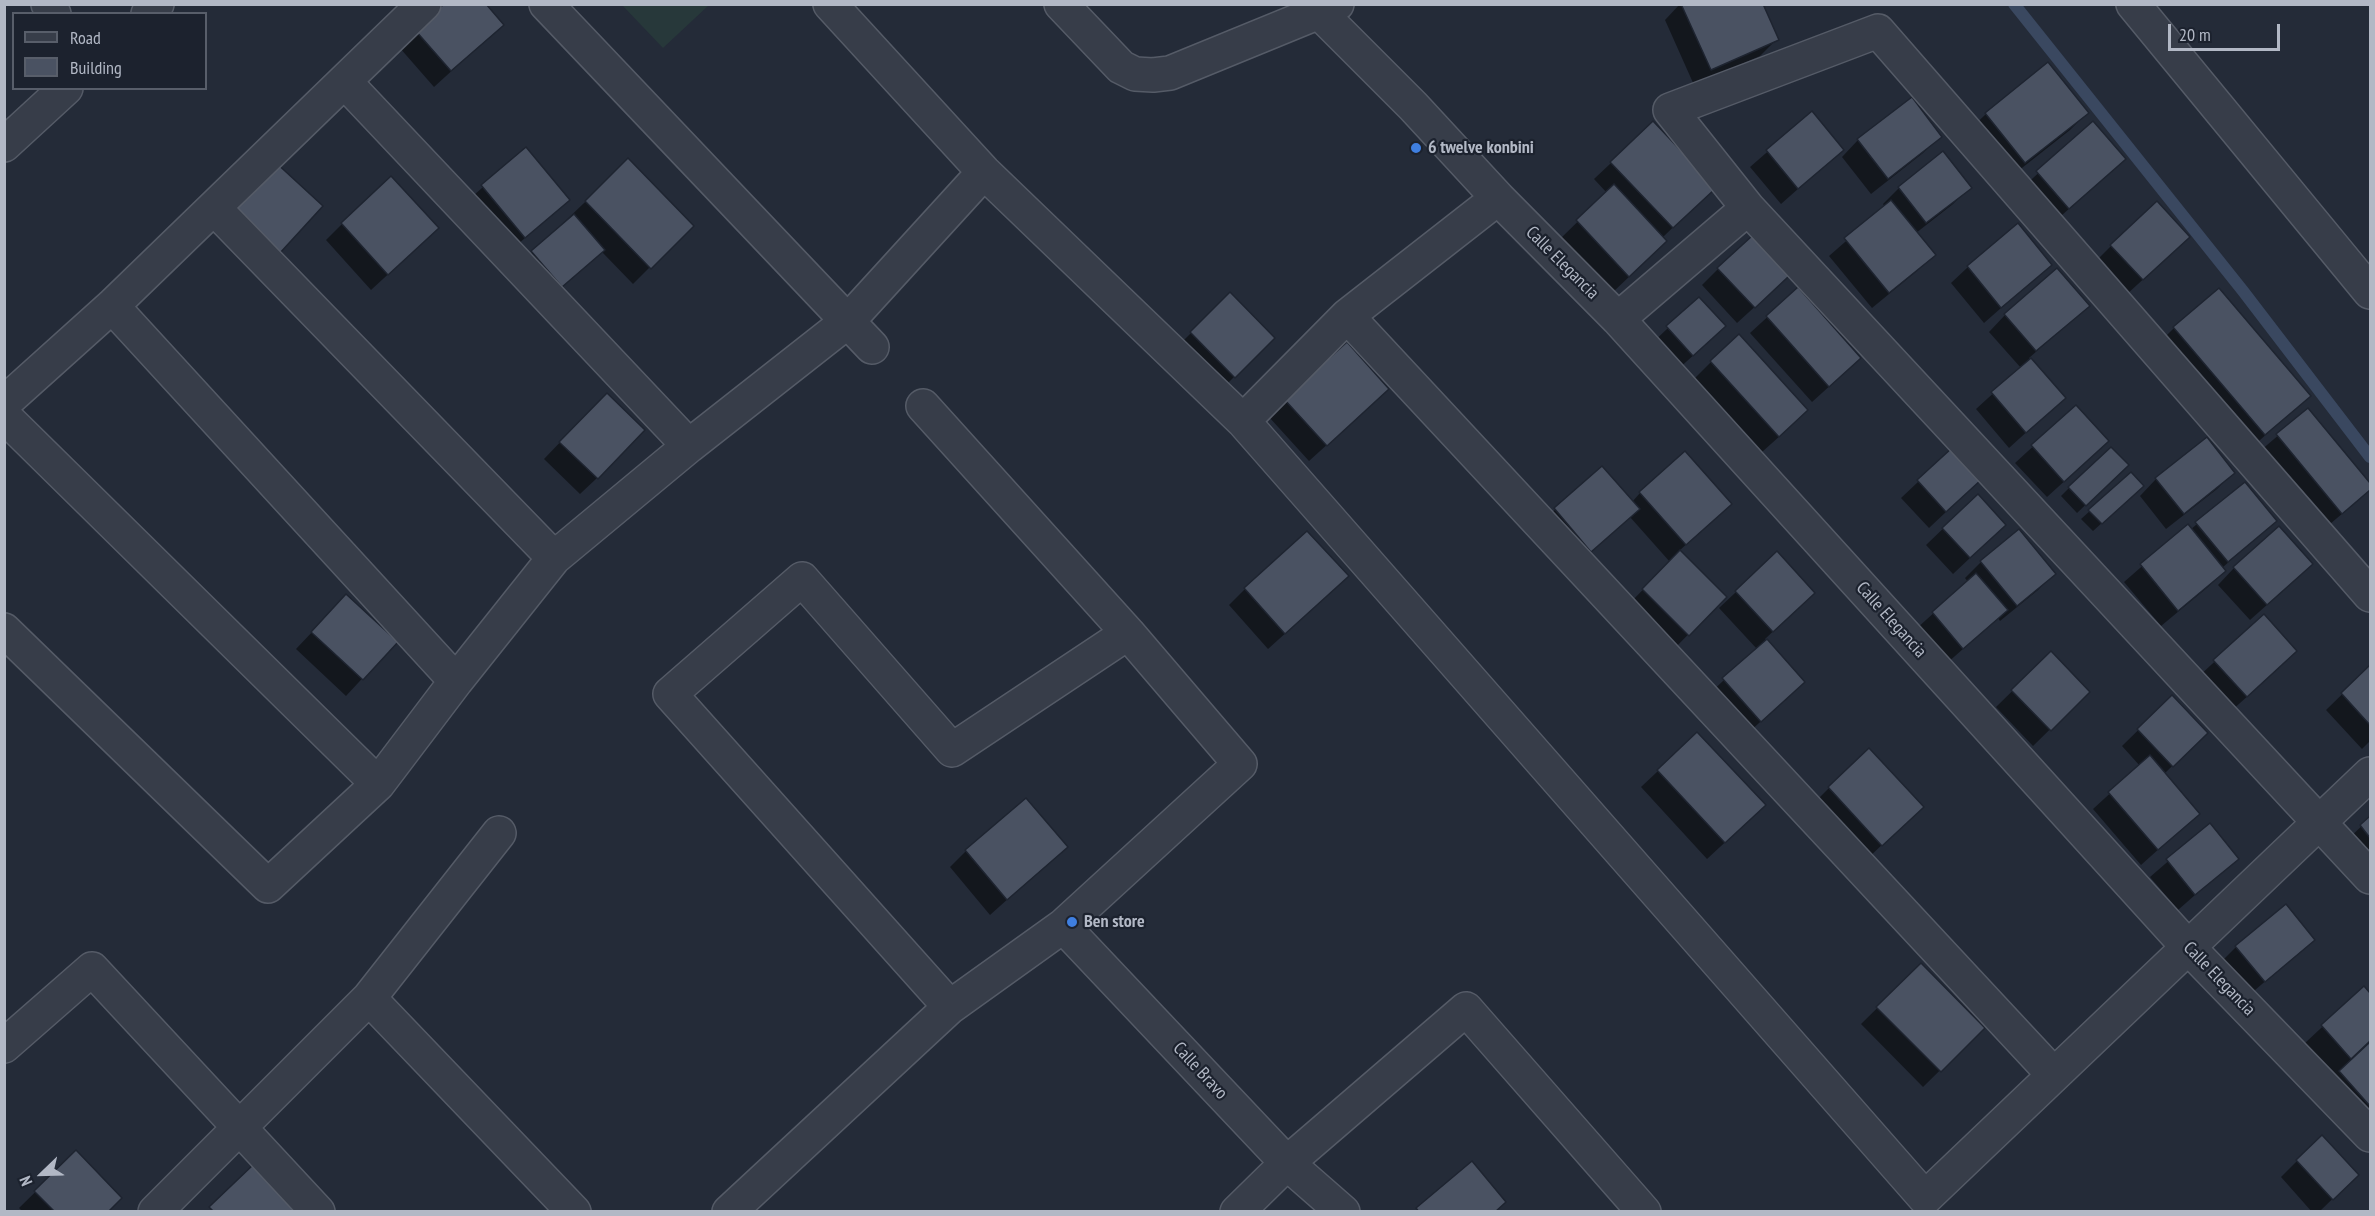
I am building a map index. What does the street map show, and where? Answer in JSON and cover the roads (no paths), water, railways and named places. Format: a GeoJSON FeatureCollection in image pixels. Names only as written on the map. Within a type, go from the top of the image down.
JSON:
{"type":"FeatureCollection","features":[{"type":"Feature","properties":{"kind":"street"},"geometry":{"type":"LineString","coordinates":[[4,403],[112,306],[424,4]]}},
{"type":"Feature","properties":{"kind":"street"},"geometry":{"type":"LineString","coordinates":[[546,4],[872,346]]}},
{"type":"Feature","properties":{"kind":"street"},"geometry":{"type":"LineString","coordinates":[[830,4],[984,172],[1243,421],[1925,1198],[2370,774]]}},
{"type":"Feature","properties":{"kind":"street"},"geometry":{"type":"LineString","coordinates":[[1061,4],[1121,67],[1136,74],[1153,75],[1170,73],[1322,7]]}},
{"type":"Feature","properties":{"kind":"street"},"geometry":{"type":"LineString","coordinates":[[2133,4],[2370,292]]}},
{"type":"Feature","properties":{"kind":"street","name":"Calle Elegancia"},"geometry":{"type":"LineString","coordinates":[[1322,7],[1498,198],[1618,319],[2188,947],[2370,1135]]}},
{"type":"Feature","properties":{"kind":"street"},"geometry":{"type":"LineString","coordinates":[[2370,595],[1878,31],[1670,110],[1748,208],[2370,877]]}},
{"type":"Feature","properties":{"kind":"street"},"geometry":{"type":"LineString","coordinates":[[345,82],[689,446]]}},
{"type":"Feature","properties":{"kind":"street"},"geometry":{"type":"LineString","coordinates":[[4,145],[64,90]]}},
{"type":"Feature","properties":{"kind":"street"},"geometry":{"type":"LineString","coordinates":[[4,630],[268,886],[378,784],[554,558],[689,446],[848,321],[984,172]]}},
{"type":"Feature","properties":{"kind":"street"},"geometry":{"type":"LineString","coordinates":[[1243,421],[1347,315],[1498,198]]}},
{"type":"Feature","properties":{"kind":"street"},"geometry":{"type":"LineString","coordinates":[[214,208],[554,558]]}},
{"type":"Feature","properties":{"kind":"street"},"geometry":{"type":"LineString","coordinates":[[1618,319],[1748,208]]}},
{"type":"Feature","properties":{"kind":"street"},"geometry":{"type":"LineString","coordinates":[[112,306],[456,681]]}},
{"type":"Feature","properties":{"kind":"street"},"geometry":{"type":"LineString","coordinates":[[1347,315],[2054,1075]]}},
{"type":"Feature","properties":{"kind":"street"},"geometry":{"type":"LineString","coordinates":[[729,1212],[950,1007],[1063,926],[1240,764],[1128,633],[923,406]]}},
{"type":"Feature","properties":{"kind":"street"},"geometry":{"type":"LineString","coordinates":[[4,416],[378,784]]}},
{"type":"Feature","properties":{"kind":"street"},"geometry":{"type":"LineString","coordinates":[[950,1007],[670,694],[802,579],[952,750],[1128,633]]}},
{"type":"Feature","properties":{"kind":"street"},"geometry":{"type":"LineString","coordinates":[[155,1212],[369,998],[499,833]]}},
{"type":"Feature","properties":{"kind":"street","name":"Calle Bravo"},"geometry":{"type":"LineString","coordinates":[[1063,926],[1287,1163],[1343,1212]]}},
{"type":"Feature","properties":{"kind":"street"},"geometry":{"type":"LineString","coordinates":[[4,1046],[92,969],[318,1212]]}},
{"type":"Feature","properties":{"kind":"street"},"geometry":{"type":"LineString","coordinates":[[369,998],[574,1212]]}},
{"type":"Feature","properties":{"kind":"street"},"geometry":{"type":"LineString","coordinates":[[1237,1212],[1287,1163],[1466,1009],[1644,1212]]}},
{"type":"Feature","properties":{"kind":"waterway"},"geometry":{"type":"LineString","coordinates":[[2014,4],[2243,291],[2370,457]]}},
{"type":"Feature","properties":{"kind":"place","name":"6 twelve konbini"},"geometry":{"type":"Point","coordinates":[1416,148]}},
{"type":"Feature","properties":{"kind":"place","name":"Ben store"},"geometry":{"type":"Point","coordinates":[1072,922]}}]}
